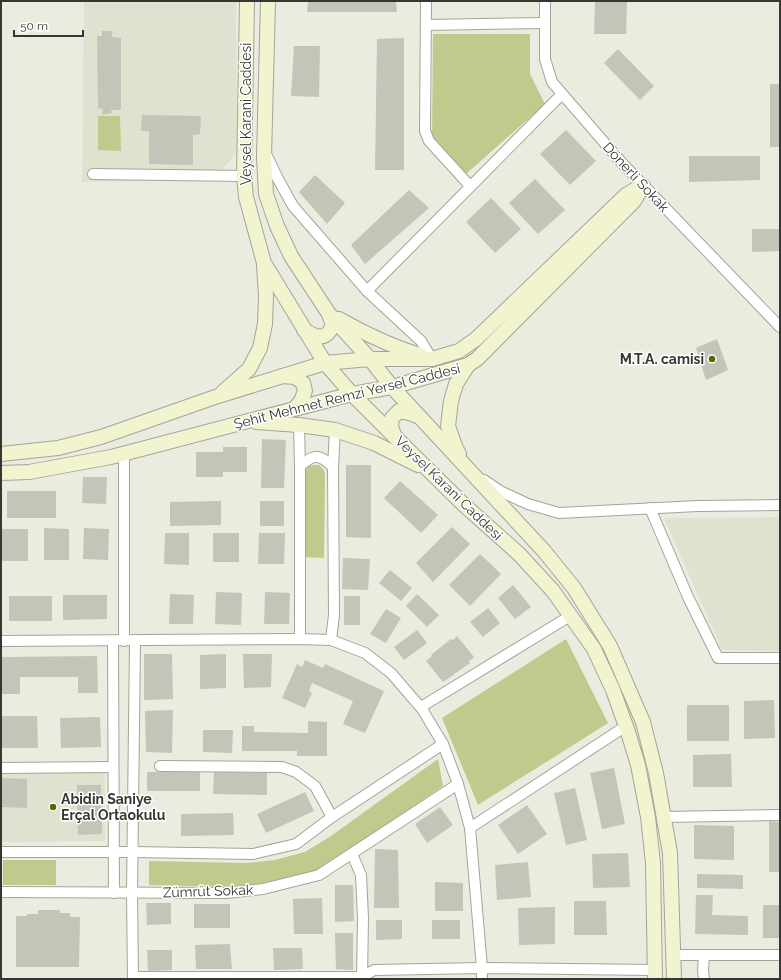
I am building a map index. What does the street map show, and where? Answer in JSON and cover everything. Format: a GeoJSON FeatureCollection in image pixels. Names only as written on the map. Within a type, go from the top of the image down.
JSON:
{"type":"FeatureCollection","features":[{"type":"Feature","properties":{"kind":"main road","name":"Veysel Karani Caddesi"},"geometry":{"type":"LineString","coordinates":[[247,1],[244,176],[246,197],[264,264],[324,363],[394,437],[463,504],[519,554],[553,591],[594,649],[613,690],[626,726],[638,765],[648,817],[653,863],[655,974]]}},
{"type":"Feature","properties":{"kind":"main road","name":"Veysel Karani Caddesi"},"geometry":{"type":"LineString","coordinates":[[268,1],[264,150],[266,194],[277,226],[291,256],[330,314],[370,359],[392,387],[544,551],[566,577],[610,646],[643,722],[656,773],[670,853],[674,979]]}},
{"type":"Feature","properties":{"kind":"main road","name":"Şehit Mehmet Remzi Yersel Caddesi"},"geometry":{"type":"LineString","coordinates":[[1,454],[58,448],[102,437],[218,396],[324,363],[370,359],[432,359],[459,351],[476,340],[626,195],[643,186]]}},
{"type":"Feature","properties":{"kind":"main road","name":"Şehit Mehmet Remzi Yersel Caddesi"},"geometry":{"type":"LineString","coordinates":[[1,472],[29,472],[111,457],[295,408],[352,394],[392,387],[468,365],[477,359],[634,201],[643,186]]}},
{"type":"Feature","properties":{"kind":"main road"},"geometry":{"type":"LineString","coordinates":[[218,396],[249,369],[260,348],[265,324],[266,296],[264,264]]}},
{"type":"Feature","properties":{"kind":"main road"},"geometry":{"type":"LineString","coordinates":[[304,330],[313,336],[322,337],[329,333],[333,326],[330,314]]}},
{"type":"Feature","properties":{"kind":"main road"},"geometry":{"type":"LineString","coordinates":[[330,314],[407,352],[432,359]]}},
{"type":"Feature","properties":{"kind":"main road"},"geometry":{"type":"LineString","coordinates":[[466,467],[455,446],[448,426],[451,401],[456,384],[468,365]]}},
{"type":"Feature","properties":{"kind":"main road"},"geometry":{"type":"LineString","coordinates":[[282,376],[295,377],[302,383],[305,391],[301,401],[295,408]]}},
{"type":"Feature","properties":{"kind":"main road"},"geometry":{"type":"LineString","coordinates":[[394,437],[391,427],[392,418],[400,412],[409,413],[420,417]]}},
{"type":"Feature","properties":{"kind":"main road"},"geometry":{"type":"LineString","coordinates":[[246,422],[299,425],[335,430],[374,443],[430,472]]}},
{"type":"Feature","properties":{"kind":"street"},"geometry":{"type":"LineString","coordinates":[[426,1],[425,131],[429,141],[470,186]]}},
{"type":"Feature","properties":{"kind":"street","name":"Dönerli Sokak"},"geometry":{"type":"LineString","coordinates":[[545,1],[545,59],[552,82],[643,186],[780,327]]}},
{"type":"Feature","properties":{"kind":"street"},"geometry":{"type":"LineString","coordinates":[[426,25],[545,23]]}},
{"type":"Feature","properties":{"kind":"street"},"geometry":{"type":"LineString","coordinates":[[367,291],[562,94]]}},
{"type":"Feature","properties":{"kind":"street"},"geometry":{"type":"LineString","coordinates":[[264,150],[293,206],[367,291],[421,341],[432,359]]}},
{"type":"Feature","properties":{"kind":"street"},"geometry":{"type":"LineString","coordinates":[[93,174],[244,176]]}},
{"type":"Feature","properties":{"kind":"street"},"geometry":{"type":"LineString","coordinates":[[299,425],[300,639]]}},
{"type":"Feature","properties":{"kind":"street"},"geometry":{"type":"LineString","coordinates":[[331,640],[334,616],[333,467],[335,430]]}},
{"type":"Feature","properties":{"kind":"street"},"geometry":{"type":"LineString","coordinates":[[124,453],[124,641]]}},
{"type":"Feature","properties":{"kind":"street"},"geometry":{"type":"LineString","coordinates":[[300,466],[309,458],[316,457],[323,459],[333,467]]}},
{"type":"Feature","properties":{"kind":"street"},"geometry":{"type":"LineString","coordinates":[[466,467],[500,491],[528,504],[559,513],[698,506],[780,505]]}},
{"type":"Feature","properties":{"kind":"street"},"geometry":{"type":"LineString","coordinates":[[650,508],[688,597],[718,658],[780,658]]}},
{"type":"Feature","properties":{"kind":"street"},"geometry":{"type":"LineString","coordinates":[[421,707],[570,616]]}},
{"type":"Feature","properties":{"kind":"street"},"geometry":{"type":"LineString","coordinates":[[1,641],[331,640],[365,653],[391,673],[421,707],[443,744],[458,784],[470,828],[482,979]]}},
{"type":"Feature","properties":{"kind":"street"},"geometry":{"type":"LineString","coordinates":[[113,641],[114,893]]}},
{"type":"Feature","properties":{"kind":"street"},"geometry":{"type":"LineString","coordinates":[[135,641],[132,852],[133,978],[362,978],[374,970],[482,968],[655,974]]}},
{"type":"Feature","properties":{"kind":"street"},"geometry":{"type":"LineString","coordinates":[[470,828],[626,726]]}},
{"type":"Feature","properties":{"kind":"street"},"geometry":{"type":"LineString","coordinates":[[1,852],[253,854],[296,844],[332,818],[443,744]]}},
{"type":"Feature","properties":{"kind":"street"},"geometry":{"type":"LineString","coordinates":[[160,766],[282,767],[296,772],[315,786],[332,818]]}},
{"type":"Feature","properties":{"kind":"street"},"geometry":{"type":"LineString","coordinates":[[1,768],[113,767]]}},
{"type":"Feature","properties":{"kind":"street","name":"Zümrüt Sokak"},"geometry":{"type":"LineString","coordinates":[[1,892],[227,892],[264,889],[319,875],[458,784]]}},
{"type":"Feature","properties":{"kind":"street"},"geometry":{"type":"LineString","coordinates":[[663,816],[780,815]]}},
{"type":"Feature","properties":{"kind":"street"},"geometry":{"type":"LineString","coordinates":[[352,854],[361,875],[363,918],[362,978]]}},
{"type":"Feature","properties":{"kind":"street"},"geometry":{"type":"LineString","coordinates":[[673,955],[780,955]]}},
{"type":"Feature","properties":{"kind":"street"},"geometry":{"type":"LineString","coordinates":[[704,955],[704,979]]}},
{"type":"Feature","properties":{"kind":"shaded area"},"geometry":{"type":"Polygon","coordinates":[[[84,1],[236,1],[237,152],[213,180],[82,182],[84,1]]]}},
{"type":"Feature","properties":{"kind":"shaded area"},"geometry":{"type":"Polygon","coordinates":[[[780,517],[780,651],[722,650],[664,518],[780,517]]]}},
{"type":"Feature","properties":{"kind":"shaded area","name":"Abidin Saniye Erçal Ortaokulu"},"geometry":{"type":"Polygon","coordinates":[[[1,772],[105,773],[105,841],[1,842],[1,772]]]}},
{"type":"Feature","properties":{"kind":"green space"},"geometry":{"type":"Polygon","coordinates":[[[433,34],[530,34],[530,74],[545,104],[466,174],[432,137],[433,34]]]}},
{"type":"Feature","properties":{"kind":"green space"},"geometry":{"type":"Polygon","coordinates":[[[98,116],[120,116],[121,151],[98,150],[98,116]]]}},
{"type":"Feature","properties":{"kind":"green space"},"geometry":{"type":"Polygon","coordinates":[[[319,465],[325,474],[324,558],[304,557],[305,472],[308,467],[319,465]]]}},
{"type":"Feature","properties":{"kind":"green space"},"geometry":{"type":"Polygon","coordinates":[[[566,639],[608,723],[478,805],[442,718],[566,639]]]}},
{"type":"Feature","properties":{"kind":"green space"},"geometry":{"type":"Polygon","coordinates":[[[438,759],[443,786],[322,869],[263,883],[231,887],[149,885],[149,861],[248,863],[275,860],[305,852],[331,836],[438,759]]]}},
{"type":"Feature","properties":{"kind":"green space"},"geometry":{"type":"Polygon","coordinates":[[[3,860],[56,860],[56,885],[3,885],[3,860]]]}},
{"type":"Feature","properties":{"kind":"building"},"geometry":{"type":"Polygon","coordinates":[[[308,1],[396,1],[397,12],[307,12],[308,1]]]}},
{"type":"Feature","properties":{"kind":"building"},"geometry":{"type":"Polygon","coordinates":[[[595,1],[627,2],[626,34],[594,34],[595,1]]]}},
{"type":"Feature","properties":{"kind":"building"},"geometry":{"type":"Polygon","coordinates":[[[102,31],[112,31],[112,37],[121,38],[121,110],[111,110],[112,113],[102,115],[103,109],[98,108],[97,36],[102,36],[102,31]]]}},
{"type":"Feature","properties":{"kind":"building"},"geometry":{"type":"Polygon","coordinates":[[[404,38],[404,170],[375,170],[377,39],[404,38]]]}},
{"type":"Feature","properties":{"kind":"building"},"geometry":{"type":"Polygon","coordinates":[[[294,46],[320,46],[319,97],[291,96],[294,46]]]}},
{"type":"Feature","properties":{"kind":"building"},"geometry":{"type":"Polygon","coordinates":[[[618,49],[654,86],[640,100],[604,63],[618,49]]]}},
{"type":"Feature","properties":{"kind":"building"},"geometry":{"type":"Polygon","coordinates":[[[770,84],[780,84],[780,147],[770,147],[770,84]]]}},
{"type":"Feature","properties":{"kind":"building"},"geometry":{"type":"Polygon","coordinates":[[[142,115],[201,116],[200,134],[193,135],[193,165],[149,164],[149,131],[141,131],[142,115]]]}},
{"type":"Feature","properties":{"kind":"building"},"geometry":{"type":"Polygon","coordinates":[[[566,130],[596,161],[570,185],[540,154],[566,130]]]}},
{"type":"Feature","properties":{"kind":"building"},"geometry":{"type":"Polygon","coordinates":[[[689,156],[760,156],[760,180],[689,182],[689,156]]]}},
{"type":"Feature","properties":{"kind":"building"},"geometry":{"type":"Polygon","coordinates":[[[315,175],[345,203],[327,224],[299,192],[315,175]]]}},
{"type":"Feature","properties":{"kind":"building"},"geometry":{"type":"Polygon","coordinates":[[[535,179],[565,210],[538,234],[509,203],[535,179]]]}},
{"type":"Feature","properties":{"kind":"building"},"geometry":{"type":"Polygon","coordinates":[[[409,190],[429,208],[365,264],[351,245],[409,190]]]}},
{"type":"Feature","properties":{"kind":"building"},"geometry":{"type":"Polygon","coordinates":[[[491,198],[521,229],[495,253],[466,222],[491,198]]]}},
{"type":"Feature","properties":{"kind":"building"},"geometry":{"type":"Polygon","coordinates":[[[752,229],[780,229],[780,251],[752,252],[752,229]]]}},
{"type":"Feature","properties":{"kind":"building","name":"M.T.A. camisi"},"geometry":{"type":"Polygon","coordinates":[[[717,339],[728,370],[706,380],[696,348],[717,339]]]}},
{"type":"Feature","properties":{"kind":"building"},"geometry":{"type":"Polygon","coordinates":[[[262,439],[286,440],[284,488],[261,488],[262,439]]]}},
{"type":"Feature","properties":{"kind":"building"},"geometry":{"type":"Polygon","coordinates":[[[223,447],[247,447],[247,472],[223,472],[223,477],[196,477],[196,452],[223,452],[223,447]]]}},
{"type":"Feature","properties":{"kind":"building"},"geometry":{"type":"Polygon","coordinates":[[[346,465],[371,465],[371,538],[346,537],[346,465]]]}},
{"type":"Feature","properties":{"kind":"building"},"geometry":{"type":"Polygon","coordinates":[[[83,477],[107,477],[106,504],[82,503],[83,477]]]}},
{"type":"Feature","properties":{"kind":"building"},"geometry":{"type":"Polygon","coordinates":[[[400,481],[438,515],[421,533],[384,498],[400,481]]]}},
{"type":"Feature","properties":{"kind":"building"},"geometry":{"type":"Polygon","coordinates":[[[7,491],[56,491],[56,518],[7,518],[7,491]]]}},
{"type":"Feature","properties":{"kind":"building"},"geometry":{"type":"Polygon","coordinates":[[[221,501],[221,525],[170,526],[170,502],[221,501]]]}},
{"type":"Feature","properties":{"kind":"building"},"geometry":{"type":"Polygon","coordinates":[[[260,501],[284,501],[284,526],[260,526],[260,501]]]}},
{"type":"Feature","properties":{"kind":"building"},"geometry":{"type":"Polygon","coordinates":[[[452,527],[470,544],[433,582],[416,563],[452,527]]]}},
{"type":"Feature","properties":{"kind":"building"},"geometry":{"type":"Polygon","coordinates":[[[44,528],[69,529],[69,560],[44,560],[44,528]]]}},
{"type":"Feature","properties":{"kind":"building"},"geometry":{"type":"Polygon","coordinates":[[[84,528],[109,529],[108,560],[83,559],[84,528]]]}},
{"type":"Feature","properties":{"kind":"building"},"geometry":{"type":"Polygon","coordinates":[[[2,529],[28,529],[28,561],[2,561],[2,529]]]}},
{"type":"Feature","properties":{"kind":"building"},"geometry":{"type":"Polygon","coordinates":[[[165,533],[189,533],[189,565],[164,564],[165,533]]]}},
{"type":"Feature","properties":{"kind":"building"},"geometry":{"type":"Polygon","coordinates":[[[213,533],[239,533],[239,562],[213,562],[213,533]]]}},
{"type":"Feature","properties":{"kind":"building"},"geometry":{"type":"Polygon","coordinates":[[[259,533],[285,533],[284,564],[258,564],[259,533]]]}},
{"type":"Feature","properties":{"kind":"building"},"geometry":{"type":"Polygon","coordinates":[[[480,554],[501,574],[470,606],[449,585],[480,554]]]}},
{"type":"Feature","properties":{"kind":"building"},"geometry":{"type":"Polygon","coordinates":[[[343,558],[370,559],[368,590],[342,589],[343,558]]]}},
{"type":"Feature","properties":{"kind":"building"},"geometry":{"type":"Polygon","coordinates":[[[390,570],[412,588],[401,601],[379,583],[390,570]]]}},
{"type":"Feature","properties":{"kind":"building"},"geometry":{"type":"Polygon","coordinates":[[[513,585],[531,607],[515,619],[498,598],[513,585]]]}},
{"type":"Feature","properties":{"kind":"building"},"geometry":{"type":"Polygon","coordinates":[[[216,592],[242,593],[241,625],[215,624],[216,592]]]}},
{"type":"Feature","properties":{"kind":"building"},"geometry":{"type":"Polygon","coordinates":[[[265,592],[290,593],[289,624],[264,624],[265,592]]]}},
{"type":"Feature","properties":{"kind":"building"},"geometry":{"type":"Polygon","coordinates":[[[170,594],[194,595],[193,624],[169,624],[170,594]]]}},
{"type":"Feature","properties":{"kind":"building"},"geometry":{"type":"Polygon","coordinates":[[[417,594],[439,615],[427,627],[406,606],[417,594]]]}},
{"type":"Feature","properties":{"kind":"building"},"geometry":{"type":"Polygon","coordinates":[[[63,595],[107,595],[107,619],[63,620],[63,595]]]}},
{"type":"Feature","properties":{"kind":"building"},"geometry":{"type":"Polygon","coordinates":[[[9,596],[52,596],[52,621],[9,621],[9,596]]]}},
{"type":"Feature","properties":{"kind":"building"},"geometry":{"type":"Polygon","coordinates":[[[344,596],[360,596],[360,625],[344,625],[344,596]]]}},
{"type":"Feature","properties":{"kind":"building"},"geometry":{"type":"Polygon","coordinates":[[[488,608],[500,623],[483,637],[470,622],[488,608]]]}},
{"type":"Feature","properties":{"kind":"building"},"geometry":{"type":"Polygon","coordinates":[[[386,609],[401,618],[386,643],[370,634],[386,609]]]}},
{"type":"Feature","properties":{"kind":"building"},"geometry":{"type":"Polygon","coordinates":[[[417,630],[427,643],[404,660],[394,647],[417,630]]]}},
{"type":"Feature","properties":{"kind":"building"},"geometry":{"type":"Polygon","coordinates":[[[457,636],[474,657],[469,661],[470,663],[443,682],[426,661],[432,656],[431,655],[457,636]]]}},
{"type":"Feature","properties":{"kind":"building"},"geometry":{"type":"Polygon","coordinates":[[[144,654],[172,654],[173,699],[144,700],[144,654]]]}},
{"type":"Feature","properties":{"kind":"building"},"geometry":{"type":"Polygon","coordinates":[[[226,654],[226,688],[200,689],[200,655],[226,654]]]}},
{"type":"Feature","properties":{"kind":"building"},"geometry":{"type":"Polygon","coordinates":[[[243,654],[272,654],[271,687],[244,688],[243,654]]]}},
{"type":"Feature","properties":{"kind":"building"},"geometry":{"type":"Polygon","coordinates":[[[97,656],[98,693],[78,693],[78,677],[20,677],[20,694],[1,694],[1,657],[97,656]]]}},
{"type":"Feature","properties":{"kind":"building"},"geometry":{"type":"Polygon","coordinates":[[[305,660],[323,668],[325,664],[384,691],[365,733],[343,724],[353,701],[312,683],[309,691],[312,693],[305,708],[282,698],[297,664],[302,667],[305,660]]]}},
{"type":"Feature","properties":{"kind":"building"},"geometry":{"type":"Polygon","coordinates":[[[774,700],[775,738],[744,739],[744,701],[774,700]]]}},
{"type":"Feature","properties":{"kind":"building"},"geometry":{"type":"Polygon","coordinates":[[[687,705],[729,705],[729,741],[687,741],[687,705]]]}},
{"type":"Feature","properties":{"kind":"building"},"geometry":{"type":"Polygon","coordinates":[[[173,710],[172,753],[146,752],[145,711],[173,710]]]}},
{"type":"Feature","properties":{"kind":"building"},"geometry":{"type":"Polygon","coordinates":[[[1,716],[37,716],[38,748],[1,748],[1,716]]]}},
{"type":"Feature","properties":{"kind":"building"},"geometry":{"type":"Polygon","coordinates":[[[100,717],[101,747],[61,748],[60,718],[100,717]]]}},
{"type":"Feature","properties":{"kind":"building"},"geometry":{"type":"Polygon","coordinates":[[[308,721],[327,722],[327,756],[297,756],[297,751],[242,751],[242,726],[254,726],[254,732],[308,733],[308,721]]]}},
{"type":"Feature","properties":{"kind":"building"},"geometry":{"type":"Polygon","coordinates":[[[203,730],[233,730],[232,753],[203,752],[203,730]]]}},
{"type":"Feature","properties":{"kind":"building"},"geometry":{"type":"Polygon","coordinates":[[[731,754],[732,787],[693,787],[693,755],[731,754]]]}},
{"type":"Feature","properties":{"kind":"building"},"geometry":{"type":"Polygon","coordinates":[[[614,768],[625,824],[602,829],[590,773],[614,768]]]}},
{"type":"Feature","properties":{"kind":"building"},"geometry":{"type":"Polygon","coordinates":[[[200,771],[200,791],[147,791],[147,772],[200,771]]]}},
{"type":"Feature","properties":{"kind":"building"},"geometry":{"type":"Polygon","coordinates":[[[214,772],[267,773],[267,795],[213,794],[214,772]]]}},
{"type":"Feature","properties":{"kind":"building"},"geometry":{"type":"Polygon","coordinates":[[[2,778],[27,779],[27,808],[2,807],[2,778]]]}},
{"type":"Feature","properties":{"kind":"building"},"geometry":{"type":"Polygon","coordinates":[[[77,785],[101,785],[102,834],[78,835],[77,785]]]}},
{"type":"Feature","properties":{"kind":"building"},"geometry":{"type":"Polygon","coordinates":[[[575,788],[587,840],[566,845],[554,793],[575,788]]]}},
{"type":"Feature","properties":{"kind":"building"},"geometry":{"type":"Polygon","coordinates":[[[305,792],[314,811],[266,833],[257,814],[305,792]]]}},
{"type":"Feature","properties":{"kind":"building"},"geometry":{"type":"Polygon","coordinates":[[[527,805],[547,834],[518,854],[498,825],[527,805]]]}},
{"type":"Feature","properties":{"kind":"building"},"geometry":{"type":"Polygon","coordinates":[[[440,807],[453,825],[427,843],[415,824],[440,807]]]}},
{"type":"Feature","properties":{"kind":"building"},"geometry":{"type":"Polygon","coordinates":[[[233,813],[234,835],[181,836],[181,814],[233,813]]]}},
{"type":"Feature","properties":{"kind":"building"},"geometry":{"type":"Polygon","coordinates":[[[769,821],[780,822],[780,872],[769,872],[769,821]]]}},
{"type":"Feature","properties":{"kind":"building"},"geometry":{"type":"Polygon","coordinates":[[[694,825],[734,826],[734,860],[694,859],[694,825]]]}},
{"type":"Feature","properties":{"kind":"building"},"geometry":{"type":"Polygon","coordinates":[[[375,849],[398,850],[399,908],[374,908],[375,849]]]}},
{"type":"Feature","properties":{"kind":"building"},"geometry":{"type":"Polygon","coordinates":[[[628,853],[630,887],[593,888],[592,854],[628,853]]]}},
{"type":"Feature","properties":{"kind":"building"},"geometry":{"type":"Polygon","coordinates":[[[528,862],[531,897],[497,900],[495,865],[528,862]]]}},
{"type":"Feature","properties":{"kind":"building"},"geometry":{"type":"Polygon","coordinates":[[[697,874],[743,875],[743,889],[697,888],[697,874]]]}},
{"type":"Feature","properties":{"kind":"building"},"geometry":{"type":"Polygon","coordinates":[[[435,882],[463,883],[463,911],[435,911],[435,882]]]}},
{"type":"Feature","properties":{"kind":"building"},"geometry":{"type":"Polygon","coordinates":[[[335,885],[353,885],[354,921],[335,922],[335,885]]]}},
{"type":"Feature","properties":{"kind":"building"},"geometry":{"type":"Polygon","coordinates":[[[696,895],[713,895],[712,915],[748,916],[748,935],[695,934],[696,895]]]}},
{"type":"Feature","properties":{"kind":"building"},"geometry":{"type":"Polygon","coordinates":[[[322,898],[323,934],[294,934],[293,899],[322,898]]]}},
{"type":"Feature","properties":{"kind":"building"},"geometry":{"type":"Polygon","coordinates":[[[574,901],[606,901],[607,935],[574,935],[574,901]]]}},
{"type":"Feature","properties":{"kind":"building"},"geometry":{"type":"Polygon","coordinates":[[[146,903],[171,903],[171,924],[147,925],[146,903]]]}},
{"type":"Feature","properties":{"kind":"building"},"geometry":{"type":"Polygon","coordinates":[[[194,904],[230,904],[230,928],[194,928],[194,904]]]}},
{"type":"Feature","properties":{"kind":"building"},"geometry":{"type":"Polygon","coordinates":[[[763,905],[780,905],[780,938],[763,938],[763,905]]]}},
{"type":"Feature","properties":{"kind":"building"},"geometry":{"type":"Polygon","coordinates":[[[555,907],[555,944],[519,945],[518,908],[555,907]]]}},
{"type":"Feature","properties":{"kind":"building"},"geometry":{"type":"Polygon","coordinates":[[[38,910],[60,910],[60,913],[70,913],[70,917],[80,917],[79,967],[16,967],[16,916],[38,914],[38,910]]]}},
{"type":"Feature","properties":{"kind":"building"},"geometry":{"type":"Polygon","coordinates":[[[376,920],[402,920],[402,939],[376,940],[376,920]]]}},
{"type":"Feature","properties":{"kind":"building"},"geometry":{"type":"Polygon","coordinates":[[[432,920],[460,920],[460,939],[432,939],[432,920]]]}},
{"type":"Feature","properties":{"kind":"building"},"geometry":{"type":"Polygon","coordinates":[[[335,933],[353,933],[353,970],[336,969],[335,933]]]}},
{"type":"Feature","properties":{"kind":"building"},"geometry":{"type":"Polygon","coordinates":[[[230,944],[232,969],[196,969],[195,945],[230,944]]]}},
{"type":"Feature","properties":{"kind":"building"},"geometry":{"type":"Polygon","coordinates":[[[273,948],[302,948],[303,969],[274,970],[273,948]]]}},
{"type":"Feature","properties":{"kind":"building"},"geometry":{"type":"Polygon","coordinates":[[[147,950],[172,950],[172,970],[148,971],[147,950]]]}},
{"type":"Feature","properties":{"kind":"place","name":"M.T.A. camisi"},"geometry":{"type":"Point","coordinates":[712,359]}},
{"type":"Feature","properties":{"kind":"place","name":"Abidin Saniye Erçal Ortaokulu"},"geometry":{"type":"Point","coordinates":[53,807]}}]}
